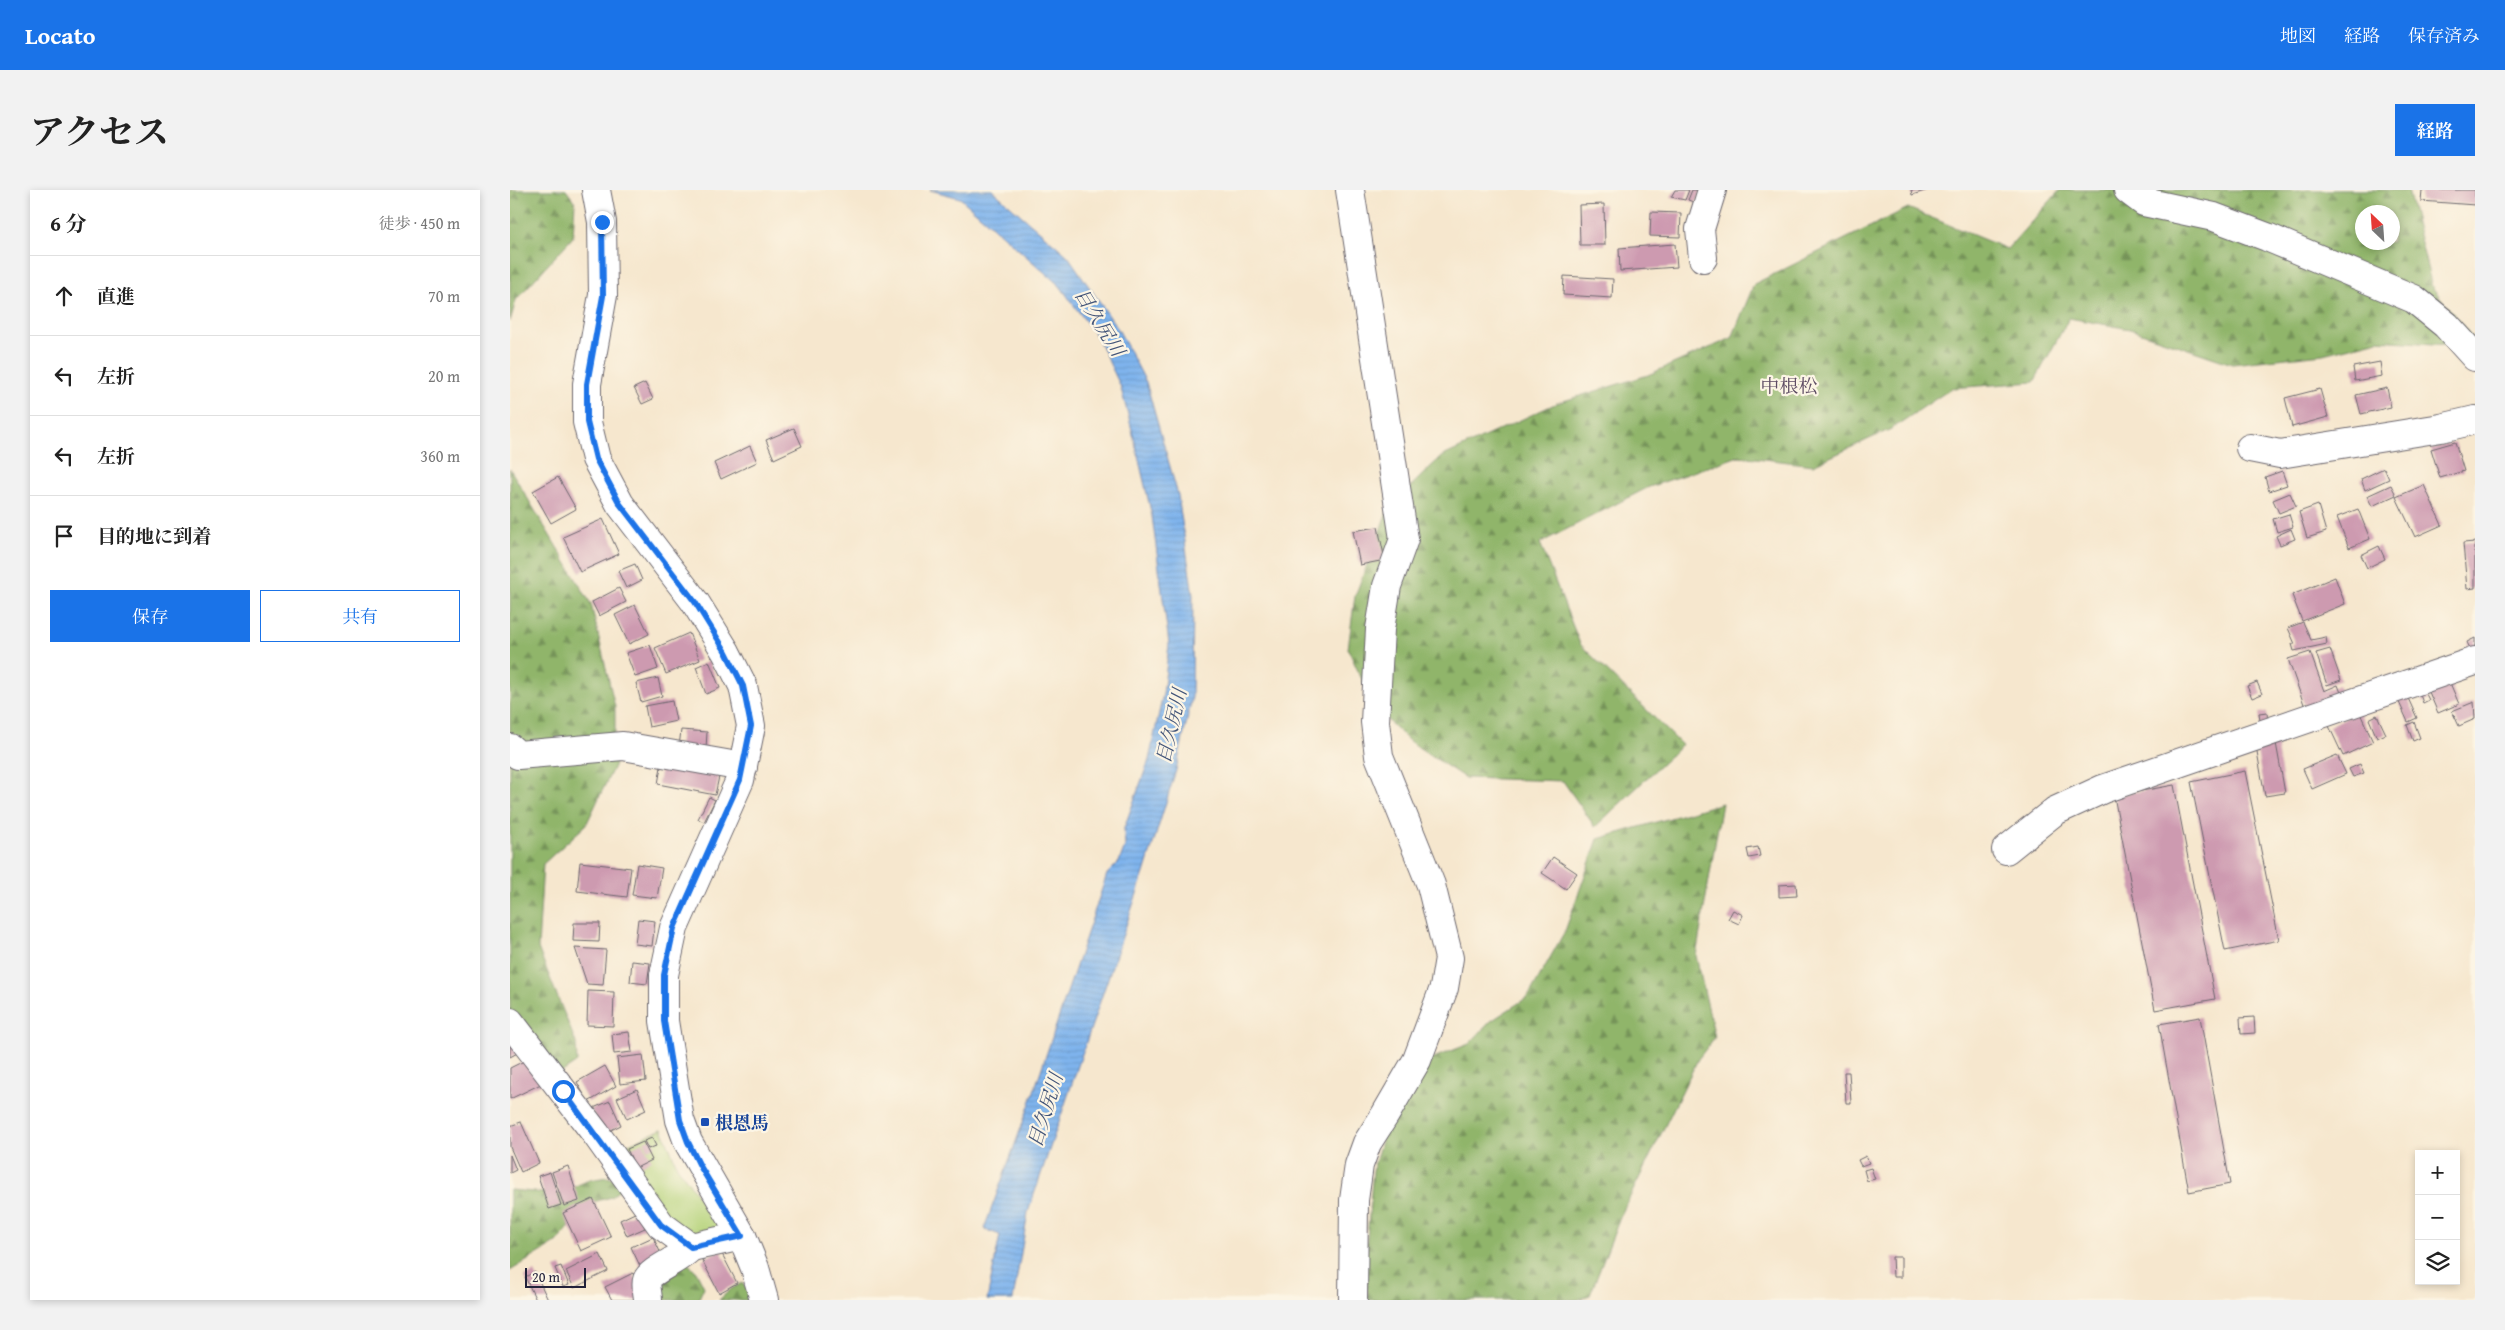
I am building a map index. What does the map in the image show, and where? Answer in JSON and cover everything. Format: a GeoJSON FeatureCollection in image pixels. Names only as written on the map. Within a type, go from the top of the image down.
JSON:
{"type":"FeatureCollection","features":[{"type":"Feature","properties":{"kind":"street"},"geometry":{"type":"LineString","coordinates":[[596,190],[602,222],[603,296],[587,384],[587,422],[596,459],[620,504],[695,602],[726,652],[743,686],[751,726],[743,767],[729,806],[674,928],[664,975],[664,1021],[680,1120],[688,1142],[742,1236],[755,1268],[764,1300]]}},
{"type":"Feature","properties":{"kind":"street"},"geometry":{"type":"LineString","coordinates":[[1350,190],[1404,538],[1387,586],[1380,629],[1375,722],[1378,748],[1382,765],[1431,885],[1449,958],[1444,988],[1417,1060],[1367,1143],[1359,1165],[1354,1200],[1353,1300]]}},
{"type":"Feature","properties":{"kind":"street"},"geometry":{"type":"LineString","coordinates":[[1703,258],[1700,230],[1712,190]]}},
{"type":"Feature","properties":{"kind":"street"},"geometry":{"type":"LineString","coordinates":[[2128,190],[2144,202],[2214,217],[2267,237],[2414,300],[2446,326],[2475,357]]}},
{"type":"Feature","properties":{"kind":"street"},"geometry":{"type":"LineString","coordinates":[[2250,448],[2280,454],[2441,428],[2475,420]]}},
{"type":"Feature","properties":{"kind":"street"},"geometry":{"type":"LineString","coordinates":[[2006,850],[2055,811],[2103,789],[2475,661]]}},
{"type":"Feature","properties":{"kind":"street"},"geometry":{"type":"LineString","coordinates":[[510,748],[518,755],[623,746],[743,767]]}},
{"type":"Feature","properties":{"kind":"street"},"geometry":{"type":"LineString","coordinates":[[510,1022],[661,1225],[691,1247]]}},
{"type":"Feature","properties":{"kind":"street"},"geometry":{"type":"LineString","coordinates":[[648,1300],[647,1281],[653,1273],[684,1256],[691,1247],[742,1236]]}},
{"type":"Feature","properties":{"kind":"green space"},"geometry":{"type":"Polygon","coordinates":[[[510,190],[566,190],[575,202],[573,237],[516,300],[510,322],[510,190]]]}},
{"type":"Feature","properties":{"kind":"green space"},"geometry":{"type":"Polygon","coordinates":[[[2060,190],[2408,190],[2432,287],[2475,341],[2475,347],[2378,340],[2323,354],[2232,364],[2130,329],[2069,318],[2034,382],[1952,388],[1891,429],[1813,465],[1739,456],[1649,487],[1540,543],[1580,644],[1682,745],[1595,827],[1563,781],[1465,778],[1409,741],[1375,708],[1348,649],[1355,596],[1389,507],[1441,457],[1557,403],[1648,375],[1732,338],[1754,284],[1908,208],[2007,249],[2060,190]]]}},
{"type":"Feature","properties":{"kind":"green space"},"geometry":{"type":"Polygon","coordinates":[[[510,469],[591,604],[615,707],[615,764],[586,825],[543,864],[538,948],[576,1043],[577,1062],[558,1075],[510,1009],[510,469]]]}},
{"type":"Feature","properties":{"kind":"green space"},"geometry":{"type":"Polygon","coordinates":[[[1722,803],[1696,956],[1715,1037],[1698,1059],[1621,1215],[1590,1295],[1577,1300],[1368,1300],[1365,1261],[1373,1170],[1390,1109],[1423,1062],[1469,1044],[1491,1021],[1528,997],[1565,931],[1598,839],[1722,803]]]}},
{"type":"Feature","properties":{"kind":"green space"},"geometry":{"type":"Polygon","coordinates":[[[662,1129],[677,1166],[721,1229],[701,1237],[680,1230],[613,1151],[662,1129]]]}},
{"type":"Feature","properties":{"kind":"green space"},"geometry":{"type":"Polygon","coordinates":[[[607,1177],[615,1179],[624,1186],[611,1197],[590,1203],[556,1243],[510,1271],[510,1190],[558,1194],[589,1180],[607,1177]]]}},
{"type":"Feature","properties":{"kind":"green space"},"geometry":{"type":"Polygon","coordinates":[[[686,1262],[696,1271],[704,1287],[698,1300],[655,1300],[655,1282],[686,1262]]]}},
{"type":"Feature","properties":{"kind":"green space"},"geometry":{"type":"Polygon","coordinates":[[[742,1283],[747,1289],[748,1300],[719,1300],[731,1289],[742,1283]]]}},
{"type":"Feature","properties":{"kind":"water","name":"目久尻川"},"geometry":{"type":"Polygon","coordinates":[[[930,190],[992,190],[1068,256],[1118,329],[1146,382],[1178,495],[1193,595],[1192,697],[1176,770],[1144,873],[1028,1212],[1013,1300],[987,1300],[1000,1235],[984,1229],[1029,1106],[1107,874],[1119,862],[1125,846],[1124,828],[1149,760],[1163,694],[1169,644],[1152,516],[1132,430],[1120,385],[1097,337],[1060,286],[960,198],[930,190]]]}},
{"type":"Feature","properties":{"kind":"building"},"geometry":{"type":"Polygon","coordinates":[[[1675,190],[1689,190],[1685,200],[1671,197],[1675,190]]]}},
{"type":"Feature","properties":{"kind":"building"},"geometry":{"type":"Polygon","coordinates":[[[1692,190],[1701,190],[1696,203],[1688,200],[1692,190]]]}},
{"type":"Feature","properties":{"kind":"building"},"geometry":{"type":"Polygon","coordinates":[[[1911,190],[1928,190],[1912,195],[1911,190]]]}},
{"type":"Feature","properties":{"kind":"building"},"geometry":{"type":"Polygon","coordinates":[[[2422,190],[2475,190],[2475,205],[2421,201],[2422,190]]]}},
{"type":"Feature","properties":{"kind":"building"},"geometry":{"type":"Polygon","coordinates":[[[1604,204],[1605,245],[1580,245],[1579,205],[1604,204]]]}},
{"type":"Feature","properties":{"kind":"building"},"geometry":{"type":"Polygon","coordinates":[[[1651,212],[1681,213],[1680,237],[1650,236],[1651,212]]]}},
{"type":"Feature","properties":{"kind":"building"},"geometry":{"type":"Polygon","coordinates":[[[1675,244],[1677,267],[1620,271],[1619,248],[1675,244]]]}},
{"type":"Feature","properties":{"kind":"building"},"geometry":{"type":"Polygon","coordinates":[[[1564,276],[1613,279],[1612,298],[1563,295],[1564,276]]]}},
{"type":"Feature","properties":{"kind":"building"},"geometry":{"type":"Polygon","coordinates":[[[2380,362],[2382,376],[2355,381],[2353,367],[2380,362]]]}},
{"type":"Feature","properties":{"kind":"building"},"geometry":{"type":"Polygon","coordinates":[[[645,383],[653,399],[642,404],[634,388],[645,383]]]}},
{"type":"Feature","properties":{"kind":"building"},"geometry":{"type":"Polygon","coordinates":[[[2387,388],[2391,407],[2361,414],[2356,395],[2387,388]]]}},
{"type":"Feature","properties":{"kind":"building"},"geometry":{"type":"Polygon","coordinates":[[[2320,389],[2328,417],[2292,427],[2285,398],[2320,389]]]}},
{"type":"Feature","properties":{"kind":"building"},"geometry":{"type":"Polygon","coordinates":[[[794,428],[802,446],[774,459],[766,440],[794,428]]]}},
{"type":"Feature","properties":{"kind":"building"},"geometry":{"type":"Polygon","coordinates":[[[2455,442],[2464,471],[2440,478],[2431,449],[2455,442]]]}},
{"type":"Feature","properties":{"kind":"building"},"geometry":{"type":"Polygon","coordinates":[[[750,446],[757,462],[721,479],[714,463],[750,446]]]}},
{"type":"Feature","properties":{"kind":"building"},"geometry":{"type":"Polygon","coordinates":[[[2384,468],[2389,479],[2365,490],[2361,479],[2384,468]]]}},
{"type":"Feature","properties":{"kind":"building"},"geometry":{"type":"Polygon","coordinates":[[[2282,471],[2287,485],[2269,491],[2265,477],[2282,471]]]}},
{"type":"Feature","properties":{"kind":"building"},"geometry":{"type":"Polygon","coordinates":[[[558,477],[576,509],[551,523],[533,491],[558,477]]]}},
{"type":"Feature","properties":{"kind":"building"},"geometry":{"type":"Polygon","coordinates":[[[2391,485],[2396,495],[2372,506],[2367,496],[2391,485]]]}},
{"type":"Feature","properties":{"kind":"building"},"geometry":{"type":"Polygon","coordinates":[[[2424,485],[2442,525],[2415,537],[2396,497],[2424,485]]]}},
{"type":"Feature","properties":{"kind":"building"},"geometry":{"type":"Polygon","coordinates":[[[2290,493],[2296,506],[2279,513],[2273,500],[2290,493]]]}},
{"type":"Feature","properties":{"kind":"building"},"geometry":{"type":"Polygon","coordinates":[[[2318,505],[2326,532],[2307,538],[2299,512],[2318,505]]]}},
{"type":"Feature","properties":{"kind":"building"},"geometry":{"type":"Polygon","coordinates":[[[2358,509],[2370,539],[2349,548],[2337,517],[2358,509]]]}},
{"type":"Feature","properties":{"kind":"building"},"geometry":{"type":"Polygon","coordinates":[[[2289,514],[2293,527],[2277,532],[2273,519],[2289,514]]]}},
{"type":"Feature","properties":{"kind":"building"},"geometry":{"type":"Polygon","coordinates":[[[603,519],[619,554],[580,572],[563,537],[603,519]]]}},
{"type":"Feature","properties":{"kind":"building"},"geometry":{"type":"Polygon","coordinates":[[[1378,527],[1385,560],[1360,565],[1353,531],[1378,527]]]}},
{"type":"Feature","properties":{"kind":"building"},"geometry":{"type":"Polygon","coordinates":[[[2291,529],[2295,539],[2280,545],[2276,536],[2291,529]]]}},
{"type":"Feature","properties":{"kind":"building"},"geometry":{"type":"Polygon","coordinates":[[[2475,542],[2475,588],[2467,589],[2463,543],[2475,542]]]}},
{"type":"Feature","properties":{"kind":"building"},"geometry":{"type":"Polygon","coordinates":[[[2379,546],[2385,559],[2367,568],[2361,555],[2379,546]]]}},
{"type":"Feature","properties":{"kind":"building"},"geometry":{"type":"Polygon","coordinates":[[[635,564],[642,580],[626,588],[618,571],[635,564]]]}},
{"type":"Feature","properties":{"kind":"building"},"geometry":{"type":"Polygon","coordinates":[[[2335,577],[2345,604],[2302,621],[2292,595],[2335,577]]]}},
{"type":"Feature","properties":{"kind":"building"},"geometry":{"type":"Polygon","coordinates":[[[619,588],[626,602],[599,616],[592,602],[619,588]]]}},
{"type":"Feature","properties":{"kind":"building"},"geometry":{"type":"Polygon","coordinates":[[[635,605],[649,634],[629,644],[615,615],[635,605]]]}},
{"type":"Feature","properties":{"kind":"building"},"geometry":{"type":"Polygon","coordinates":[[[2303,622],[2311,640],[2326,637],[2327,644],[2294,651],[2292,644],[2295,644],[2288,628],[2303,622]]]}},
{"type":"Feature","properties":{"kind":"building"},"geometry":{"type":"Polygon","coordinates":[[[689,633],[700,660],[666,674],[655,648],[689,633]]]}},
{"type":"Feature","properties":{"kind":"building"},"geometry":{"type":"Polygon","coordinates":[[[2475,638],[2475,660],[2467,642],[2475,638]]]}},
{"type":"Feature","properties":{"kind":"building"},"geometry":{"type":"Polygon","coordinates":[[[650,645],[658,669],[635,677],[626,653],[650,645]]]}},
{"type":"Feature","properties":{"kind":"building"},"geometry":{"type":"Polygon","coordinates":[[[2330,649],[2341,680],[2327,685],[2316,653],[2330,649]]]}},
{"type":"Feature","properties":{"kind":"building"},"geometry":{"type":"Polygon","coordinates":[[[2310,652],[2324,691],[2338,685],[2345,703],[2306,710],[2288,659],[2310,652]]]}},
{"type":"Feature","properties":{"kind":"building"},"geometry":{"type":"Polygon","coordinates":[[[709,661],[720,688],[706,694],[696,667],[709,661]]]}},
{"type":"Feature","properties":{"kind":"building"},"geometry":{"type":"Polygon","coordinates":[[[658,678],[662,696],[641,702],[636,683],[658,678]]]}},
{"type":"Feature","properties":{"kind":"building"},"geometry":{"type":"Polygon","coordinates":[[[2257,682],[2262,694],[2252,698],[2247,686],[2257,682]]]}},
{"type":"Feature","properties":{"kind":"building"},"geometry":{"type":"Polygon","coordinates":[[[2450,683],[2459,704],[2438,713],[2429,692],[2450,683]]]}},
{"type":"Feature","properties":{"kind":"building"},"geometry":{"type":"Polygon","coordinates":[[[2424,690],[2429,700],[2423,703],[2419,692],[2424,690]]]}},
{"type":"Feature","properties":{"kind":"building"},"geometry":{"type":"Polygon","coordinates":[[[2407,696],[2417,718],[2408,722],[2398,700],[2407,696]]]}},
{"type":"Feature","properties":{"kind":"building"},"geometry":{"type":"Polygon","coordinates":[[[672,701],[676,721],[649,727],[645,706],[672,701]]]}},
{"type":"Feature","properties":{"kind":"building"},"geometry":{"type":"Polygon","coordinates":[[[2474,702],[2475,719],[2459,726],[2452,711],[2474,702]]]}},
{"type":"Feature","properties":{"kind":"building"},"geometry":{"type":"Polygon","coordinates":[[[2359,711],[2373,742],[2343,756],[2329,726],[2359,711]]]}},
{"type":"Feature","properties":{"kind":"building"},"geometry":{"type":"Polygon","coordinates":[[[2267,712],[2268,727],[2261,728],[2259,713],[2267,712]]]}},
{"type":"Feature","properties":{"kind":"building"},"geometry":{"type":"Polygon","coordinates":[[[2377,715],[2386,734],[2377,738],[2369,719],[2377,715]]]}},
{"type":"Feature","properties":{"kind":"building"},"geometry":{"type":"Polygon","coordinates":[[[2414,722],[2420,738],[2413,741],[2407,725],[2414,722]]]}},
{"type":"Feature","properties":{"kind":"building"},"geometry":{"type":"Polygon","coordinates":[[[681,730],[707,732],[706,749],[679,747],[681,730]]]}},
{"type":"Feature","properties":{"kind":"building"},"geometry":{"type":"Polygon","coordinates":[[[2276,743],[2285,793],[2265,796],[2256,746],[2276,743]]]}},
{"type":"Feature","properties":{"kind":"building"},"geometry":{"type":"Polygon","coordinates":[[[2337,755],[2346,774],[2312,789],[2303,769],[2337,755]]]}},
{"type":"Feature","properties":{"kind":"building"},"geometry":{"type":"Polygon","coordinates":[[[662,761],[720,772],[715,795],[658,784],[662,761]]]}},
{"type":"Feature","properties":{"kind":"building"},"geometry":{"type":"Polygon","coordinates":[[[2360,764],[2364,773],[2353,777],[2349,769],[2360,764]]]}},
{"type":"Feature","properties":{"kind":"building"},"geometry":{"type":"Polygon","coordinates":[[[2245,771],[2279,940],[2225,951],[2191,782],[2245,771]]]}},
{"type":"Feature","properties":{"kind":"building"},"geometry":{"type":"Polygon","coordinates":[[[2174,785],[2215,999],[2155,1010],[2114,796],[2174,785]]]}},
{"type":"Feature","properties":{"kind":"building"},"geometry":{"type":"Polygon","coordinates":[[[709,797],[715,800],[704,822],[698,819],[709,797]]]}},
{"type":"Feature","properties":{"kind":"building"},"geometry":{"type":"Polygon","coordinates":[[[1758,847],[1760,856],[1749,858],[1747,849],[1758,847]]]}},
{"type":"Feature","properties":{"kind":"building"},"geometry":{"type":"Polygon","coordinates":[[[1553,857],[1577,873],[1566,889],[1542,873],[1553,857]]]}},
{"type":"Feature","properties":{"kind":"building"},"geometry":{"type":"Polygon","coordinates":[[[580,862],[631,868],[627,897],[577,891],[580,862]]]}},
{"type":"Feature","properties":{"kind":"building"},"geometry":{"type":"Polygon","coordinates":[[[637,864],[662,868],[657,898],[632,895],[637,864]]]}},
{"type":"Feature","properties":{"kind":"building"},"geometry":{"type":"Polygon","coordinates":[[[1796,884],[1797,896],[1779,897],[1779,885],[1796,884]]]}},
{"type":"Feature","properties":{"kind":"building"},"geometry":{"type":"Polygon","coordinates":[[[1733,910],[1743,915],[1739,924],[1728,919],[1733,910]]]}},
{"type":"Feature","properties":{"kind":"building"},"geometry":{"type":"Polygon","coordinates":[[[638,919],[655,921],[652,946],[635,944],[638,919]]]}},
{"type":"Feature","properties":{"kind":"building"},"geometry":{"type":"Polygon","coordinates":[[[574,923],[600,923],[599,942],[573,941],[574,923]]]}},
{"type":"Feature","properties":{"kind":"building"},"geometry":{"type":"Polygon","coordinates":[[[575,948],[606,950],[603,985],[587,984],[575,948]]]}},
{"type":"Feature","properties":{"kind":"building"},"geometry":{"type":"Polygon","coordinates":[[[632,961],[650,963],[647,984],[630,982],[632,961]]]}},
{"type":"Feature","properties":{"kind":"building"},"geometry":{"type":"Polygon","coordinates":[[[588,991],[614,992],[613,1026],[587,1025],[588,991]]]}},
{"type":"Feature","properties":{"kind":"building"},"geometry":{"type":"Polygon","coordinates":[[[2200,1017],[2230,1184],[2189,1192],[2159,1024],[2200,1017]]]}},
{"type":"Feature","properties":{"kind":"building"},"geometry":{"type":"Polygon","coordinates":[[[2254,1017],[2255,1033],[2241,1034],[2240,1018],[2254,1017]]]}},
{"type":"Feature","properties":{"kind":"building"},"geometry":{"type":"Polygon","coordinates":[[[510,1030],[523,1050],[510,1057],[510,1030]]]}},
{"type":"Feature","properties":{"kind":"building"},"geometry":{"type":"Polygon","coordinates":[[[629,1032],[632,1052],[614,1054],[612,1034],[629,1032]]]}},
{"type":"Feature","properties":{"kind":"building"},"geometry":{"type":"Polygon","coordinates":[[[643,1055],[646,1081],[620,1084],[617,1058],[643,1055]]]}},
{"type":"Feature","properties":{"kind":"building"},"geometry":{"type":"Polygon","coordinates":[[[530,1058],[543,1083],[510,1099],[510,1068],[530,1058]]]}},
{"type":"Feature","properties":{"kind":"building"},"geometry":{"type":"Polygon","coordinates":[[[605,1066],[616,1086],[588,1102],[577,1082],[605,1066]]]}},
{"type":"Feature","properties":{"kind":"building"},"geometry":{"type":"Polygon","coordinates":[[[1844,1072],[1849,1072],[1851,1103],[1846,1103],[1844,1072]]]}},
{"type":"Feature","properties":{"kind":"building"},"geometry":{"type":"Polygon","coordinates":[[[637,1089],[646,1110],[627,1119],[617,1098],[637,1089]]]}},
{"type":"Feature","properties":{"kind":"building"},"geometry":{"type":"Polygon","coordinates":[[[610,1101],[621,1125],[603,1134],[591,1109],[610,1101]]]}},
{"type":"Feature","properties":{"kind":"building"},"geometry":{"type":"Polygon","coordinates":[[[521,1122],[539,1163],[521,1172],[510,1147],[510,1126],[521,1122]]]}},
{"type":"Feature","properties":{"kind":"building"},"geometry":{"type":"Polygon","coordinates":[[[652,1138],[656,1146],[648,1149],[644,1141],[652,1138]]]}},
{"type":"Feature","properties":{"kind":"building"},"geometry":{"type":"Polygon","coordinates":[[[643,1142],[652,1160],[636,1168],[627,1149],[643,1142]]]}},
{"type":"Feature","properties":{"kind":"building"},"geometry":{"type":"Polygon","coordinates":[[[510,1155],[516,1170],[510,1173],[510,1155]]]}},
{"type":"Feature","properties":{"kind":"building"},"geometry":{"type":"Polygon","coordinates":[[[1866,1156],[1869,1163],[1861,1166],[1858,1160],[1866,1156]]]}},
{"type":"Feature","properties":{"kind":"building"},"geometry":{"type":"Polygon","coordinates":[[[568,1166],[579,1201],[564,1206],[552,1172],[568,1166]]]}},
{"type":"Feature","properties":{"kind":"building"},"geometry":{"type":"Polygon","coordinates":[[[1871,1168],[1875,1179],[1867,1181],[1864,1170],[1871,1168]]]}},
{"type":"Feature","properties":{"kind":"building"},"geometry":{"type":"Polygon","coordinates":[[[550,1172],[561,1205],[549,1209],[538,1176],[550,1172]]]}},
{"type":"Feature","properties":{"kind":"building"},"geometry":{"type":"Polygon","coordinates":[[[593,1199],[611,1237],[581,1251],[563,1213],[593,1199]]]}},
{"type":"Feature","properties":{"kind":"building"},"geometry":{"type":"Polygon","coordinates":[[[637,1212],[645,1228],[627,1236],[620,1220],[637,1212]]]}},
{"type":"Feature","properties":{"kind":"building"},"geometry":{"type":"Polygon","coordinates":[[[653,1237],[663,1258],[641,1268],[631,1247],[653,1237]]]}},
{"type":"Feature","properties":{"kind":"building"},"geometry":{"type":"Polygon","coordinates":[[[720,1250],[737,1283],[719,1293],[702,1260],[720,1250]]]}},
{"type":"Feature","properties":{"kind":"building"},"geometry":{"type":"Polygon","coordinates":[[[600,1254],[608,1271],[574,1288],[566,1271],[600,1254]]]}},
{"type":"Feature","properties":{"kind":"building"},"geometry":{"type":"Polygon","coordinates":[[[1892,1257],[1901,1257],[1901,1277],[1893,1277],[1892,1257]]]}},
{"type":"Feature","properties":{"kind":"building"},"geometry":{"type":"Polygon","coordinates":[[[561,1266],[569,1285],[563,1287],[555,1268],[561,1266]]]}},
{"type":"Feature","properties":{"kind":"building"},"geometry":{"type":"Polygon","coordinates":[[[535,1272],[548,1300],[536,1300],[525,1277],[535,1272]]]}},
{"type":"Feature","properties":{"kind":"building"},"geometry":{"type":"Polygon","coordinates":[[[633,1273],[646,1300],[612,1300],[605,1287],[633,1273]]]}},
{"type":"Feature","properties":{"kind":"place","name":"根恩馬"},"geometry":{"type":"Point","coordinates":[705,1122]}},
{"type":"Feature","properties":{"kind":"district","name":"中根松"},"geometry":{"type":"Point","coordinates":[1789,386]}},
{"type":"Feature","properties":{"kind":"route"},"geometry":{"type":"LineString","coordinates":[[563,1091],[661,1225],[691,1247],[742,1236],[700,1166],[680,1120],[664,1021],[664,975],[674,928],[740,780],[751,726],[743,686],[726,652],[695,602],[620,504],[596,459],[587,422],[587,384],[603,296],[602,222]]}}]}
